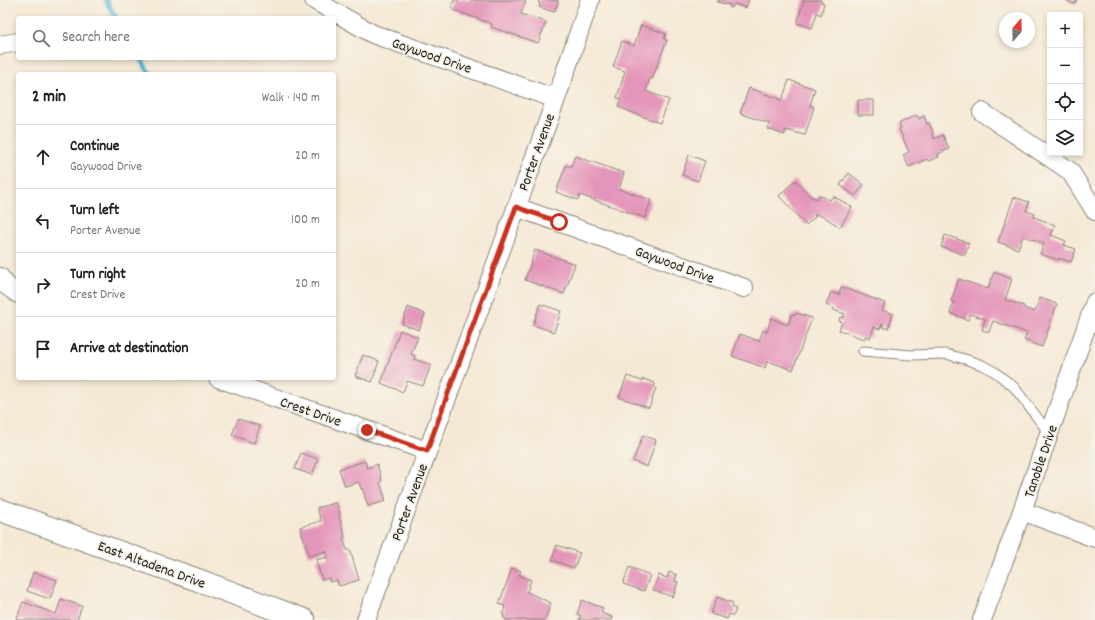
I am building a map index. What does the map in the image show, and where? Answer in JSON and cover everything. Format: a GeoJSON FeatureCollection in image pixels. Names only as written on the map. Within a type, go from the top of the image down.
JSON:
{"type":"FeatureCollection","features":[{"type":"Feature","properties":{"kind":"main road","name":"East Altadena Drive"},"geometry":{"type":"LineString","coordinates":[[0,510],[198,580],[304,620]]}},
{"type":"Feature","properties":{"kind":"street","name":"Gaywood Drive"},"geometry":{"type":"LineString","coordinates":[[314,0],[373,34],[556,99]]}},
{"type":"Feature","properties":{"kind":"street","name":"Porter Avenue"},"geometry":{"type":"LineString","coordinates":[[366,620],[556,99],[590,0]]}},
{"type":"Feature","properties":{"kind":"street"},"geometry":{"type":"LineString","coordinates":[[0,45],[16,42]]}},
{"type":"Feature","properties":{"kind":"street"},"geometry":{"type":"LineString","coordinates":[[982,112],[1070,171],[1095,212]]}},
{"type":"Feature","properties":{"kind":"street","name":"Gaywood Drive"},"geometry":{"type":"LineString","coordinates":[[516,207],[744,288]]}},
{"type":"Feature","properties":{"kind":"street"},"geometry":{"type":"LineString","coordinates":[[0,277],[7,286],[16,293]]}},
{"type":"Feature","properties":{"kind":"street","name":"Tanoble Drive"},"geometry":{"type":"LineString","coordinates":[[982,620],[1095,302]]}},
{"type":"Feature","properties":{"kind":"street","name":"Crest Drive"},"geometry":{"type":"LineString","coordinates":[[224,380],[427,451]]}},
{"type":"Feature","properties":{"kind":"street"},"geometry":{"type":"LineString","coordinates":[[1022,511],[1095,538]]}},
{"type":"Feature","properties":{"kind":"lane"},"geometry":{"type":"LineString","coordinates":[[863,351],[910,355],[946,354],[982,365],[995,372],[1014,387],[1049,433]]}},
{"type":"Feature","properties":{"kind":"building"},"geometry":{"type":"Polygon","coordinates":[[[454,0],[526,0],[521,14],[546,22],[538,43],[491,27],[492,24],[451,9],[454,0]]]}},
{"type":"Feature","properties":{"kind":"building"},"geometry":{"type":"Polygon","coordinates":[[[538,0],[557,0],[558,3],[554,12],[539,7],[540,5],[538,0]]]}},
{"type":"Feature","properties":{"kind":"building"},"geometry":{"type":"Polygon","coordinates":[[[718,0],[749,0],[746,8],[734,4],[732,8],[729,6],[730,5],[718,2],[718,0]]]}},
{"type":"Feature","properties":{"kind":"building"},"geometry":{"type":"Polygon","coordinates":[[[804,0],[821,0],[821,2],[824,3],[821,15],[817,13],[812,28],[797,23],[804,0]]]}},
{"type":"Feature","properties":{"kind":"building"},"geometry":{"type":"Polygon","coordinates":[[[1065,0],[1077,0],[1075,4],[1065,0]]]}},
{"type":"Feature","properties":{"kind":"building"},"geometry":{"type":"Polygon","coordinates":[[[641,25],[666,34],[664,39],[667,40],[652,79],[650,78],[646,91],[669,100],[660,123],[618,107],[621,99],[617,98],[625,71],[613,67],[622,41],[634,46],[641,25]]]}},
{"type":"Feature","properties":{"kind":"building"},"geometry":{"type":"Polygon","coordinates":[[[789,80],[815,89],[810,106],[814,107],[805,135],[786,130],[784,135],[768,129],[770,124],[740,113],[749,88],[782,100],[789,80]]]}},
{"type":"Feature","properties":{"kind":"building"},"geometry":{"type":"Polygon","coordinates":[[[858,100],[874,100],[874,115],[858,115],[858,100]]]}},
{"type":"Feature","properties":{"kind":"building"},"geometry":{"type":"Polygon","coordinates":[[[917,115],[919,119],[924,116],[927,124],[929,123],[934,139],[943,135],[949,149],[938,154],[939,157],[928,161],[927,159],[909,167],[903,155],[909,152],[899,129],[901,128],[899,125],[900,123],[917,115]]]}},
{"type":"Feature","properties":{"kind":"building"},"geometry":{"type":"Polygon","coordinates":[[[689,155],[705,161],[698,181],[682,175],[689,155]]]}},
{"type":"Feature","properties":{"kind":"building"},"geometry":{"type":"Polygon","coordinates":[[[575,156],[624,173],[619,189],[651,200],[645,218],[580,195],[578,200],[556,192],[566,165],[571,167],[575,156]]]}},
{"type":"Feature","properties":{"kind":"building"},"geometry":{"type":"Polygon","coordinates":[[[849,173],[864,185],[855,196],[840,185],[849,173]]]}},
{"type":"Feature","properties":{"kind":"building"},"geometry":{"type":"Polygon","coordinates":[[[795,180],[810,196],[817,199],[819,195],[830,200],[833,196],[852,207],[840,227],[824,217],[815,214],[814,216],[816,216],[806,225],[779,196],[795,180]]]}},
{"type":"Feature","properties":{"kind":"building"},"geometry":{"type":"Polygon","coordinates":[[[1014,197],[1029,202],[1026,211],[1035,214],[1034,217],[1055,225],[1051,235],[1066,241],[1064,245],[1076,249],[1071,262],[1040,254],[1044,243],[1023,236],[1018,249],[998,242],[1014,197]]]}},
{"type":"Feature","properties":{"kind":"building"},"geometry":{"type":"Polygon","coordinates":[[[945,235],[969,243],[965,255],[941,247],[945,235]]]}},
{"type":"Feature","properties":{"kind":"building"},"geometry":{"type":"Polygon","coordinates":[[[535,250],[575,264],[564,294],[525,280],[535,250]]]}},
{"type":"Feature","properties":{"kind":"building"},"geometry":{"type":"Polygon","coordinates":[[[994,272],[1012,279],[1005,300],[1024,306],[1024,308],[1035,312],[1040,298],[1057,304],[1042,347],[1024,340],[1027,333],[993,321],[989,332],[982,330],[985,319],[970,314],[968,320],[950,313],[954,302],[951,301],[959,279],[988,289],[994,272]]]}},
{"type":"Feature","properties":{"kind":"building"},"geometry":{"type":"Polygon","coordinates":[[[841,287],[885,303],[882,310],[893,314],[888,329],[883,327],[883,324],[880,329],[874,327],[870,338],[866,336],[864,339],[839,330],[842,322],[839,321],[840,317],[843,318],[845,314],[833,310],[834,308],[826,305],[831,292],[839,295],[841,287]]]}},
{"type":"Feature","properties":{"kind":"building"},"geometry":{"type":"Polygon","coordinates":[[[540,304],[561,311],[554,332],[533,325],[540,304]]]}},
{"type":"Feature","properties":{"kind":"building"},"geometry":{"type":"Polygon","coordinates":[[[408,307],[425,314],[419,330],[402,324],[408,307]]]}},
{"type":"Feature","properties":{"kind":"building"},"geometry":{"type":"Polygon","coordinates":[[[796,313],[812,318],[793,370],[767,361],[765,368],[732,356],[740,334],[759,341],[763,330],[767,332],[771,318],[788,325],[792,314],[795,315],[796,313]]]}},
{"type":"Feature","properties":{"kind":"building"},"geometry":{"type":"Polygon","coordinates":[[[400,330],[418,337],[411,354],[415,356],[414,359],[431,365],[423,386],[407,381],[403,392],[381,383],[400,330]]]}},
{"type":"Feature","properties":{"kind":"building"},"geometry":{"type":"Polygon","coordinates":[[[363,355],[379,361],[372,382],[355,376],[363,355]]]}},
{"type":"Feature","properties":{"kind":"building"},"geometry":{"type":"Polygon","coordinates":[[[627,376],[642,381],[643,379],[655,383],[654,387],[656,388],[649,408],[619,397],[627,376]]]}},
{"type":"Feature","properties":{"kind":"building"},"geometry":{"type":"Polygon","coordinates":[[[238,419],[260,426],[254,443],[232,435],[238,419]]]}},
{"type":"Feature","properties":{"kind":"building"},"geometry":{"type":"Polygon","coordinates":[[[643,435],[656,440],[647,467],[633,461],[643,435]]]}},
{"type":"Feature","properties":{"kind":"building"},"geometry":{"type":"Polygon","coordinates":[[[301,453],[318,459],[312,475],[295,469],[301,453]]]}},
{"type":"Feature","properties":{"kind":"building"},"geometry":{"type":"Polygon","coordinates":[[[365,461],[367,468],[377,464],[382,481],[380,482],[386,501],[368,506],[359,482],[345,486],[339,469],[365,461]]]}},
{"type":"Feature","properties":{"kind":"building"},"geometry":{"type":"Polygon","coordinates":[[[337,503],[340,515],[345,537],[343,538],[347,550],[350,550],[359,580],[339,586],[337,580],[330,582],[329,578],[322,580],[316,560],[328,557],[326,551],[309,556],[300,527],[321,521],[317,508],[337,503]]]}},
{"type":"Feature","properties":{"kind":"building"},"geometry":{"type":"Polygon","coordinates":[[[557,545],[580,553],[574,568],[552,560],[557,545]]]}},
{"type":"Feature","properties":{"kind":"building"},"geometry":{"type":"Polygon","coordinates":[[[629,567],[650,575],[644,591],[623,584],[629,567]]]}},
{"type":"Feature","properties":{"kind":"building"},"geometry":{"type":"Polygon","coordinates":[[[512,568],[521,571],[519,575],[531,580],[527,592],[551,603],[545,620],[506,620],[503,617],[504,614],[502,614],[505,606],[499,604],[512,568]]]}},
{"type":"Feature","properties":{"kind":"building"},"geometry":{"type":"Polygon","coordinates":[[[33,572],[57,580],[50,599],[27,591],[33,572]]]}},
{"type":"Feature","properties":{"kind":"building"},"geometry":{"type":"Polygon","coordinates":[[[669,572],[677,575],[675,581],[678,582],[673,597],[653,590],[659,575],[667,578],[669,572]]]}},
{"type":"Feature","properties":{"kind":"building"},"geometry":{"type":"Polygon","coordinates":[[[717,597],[733,603],[732,607],[736,609],[733,616],[729,614],[727,619],[711,614],[717,597]]]}},
{"type":"Feature","properties":{"kind":"building"},"geometry":{"type":"Polygon","coordinates":[[[61,599],[82,606],[77,620],[16,620],[23,602],[56,614],[61,599]]]}},
{"type":"Feature","properties":{"kind":"building"},"geometry":{"type":"Polygon","coordinates":[[[582,600],[603,608],[601,613],[612,617],[611,620],[579,620],[581,616],[577,614],[582,600]]]}},
{"type":"Feature","properties":{"kind":"waterway"},"geometry":{"type":"LineString","coordinates":[[106,0],[115,16]]}},
{"type":"Feature","properties":{"kind":"waterway"},"geometry":{"type":"LineString","coordinates":[[141,60],[149,72]]}},
{"type":"Feature","properties":{"kind":"route"},"geometry":{"type":"LineString","coordinates":[[367,430],[427,451],[516,207],[559,222]]}}]}
